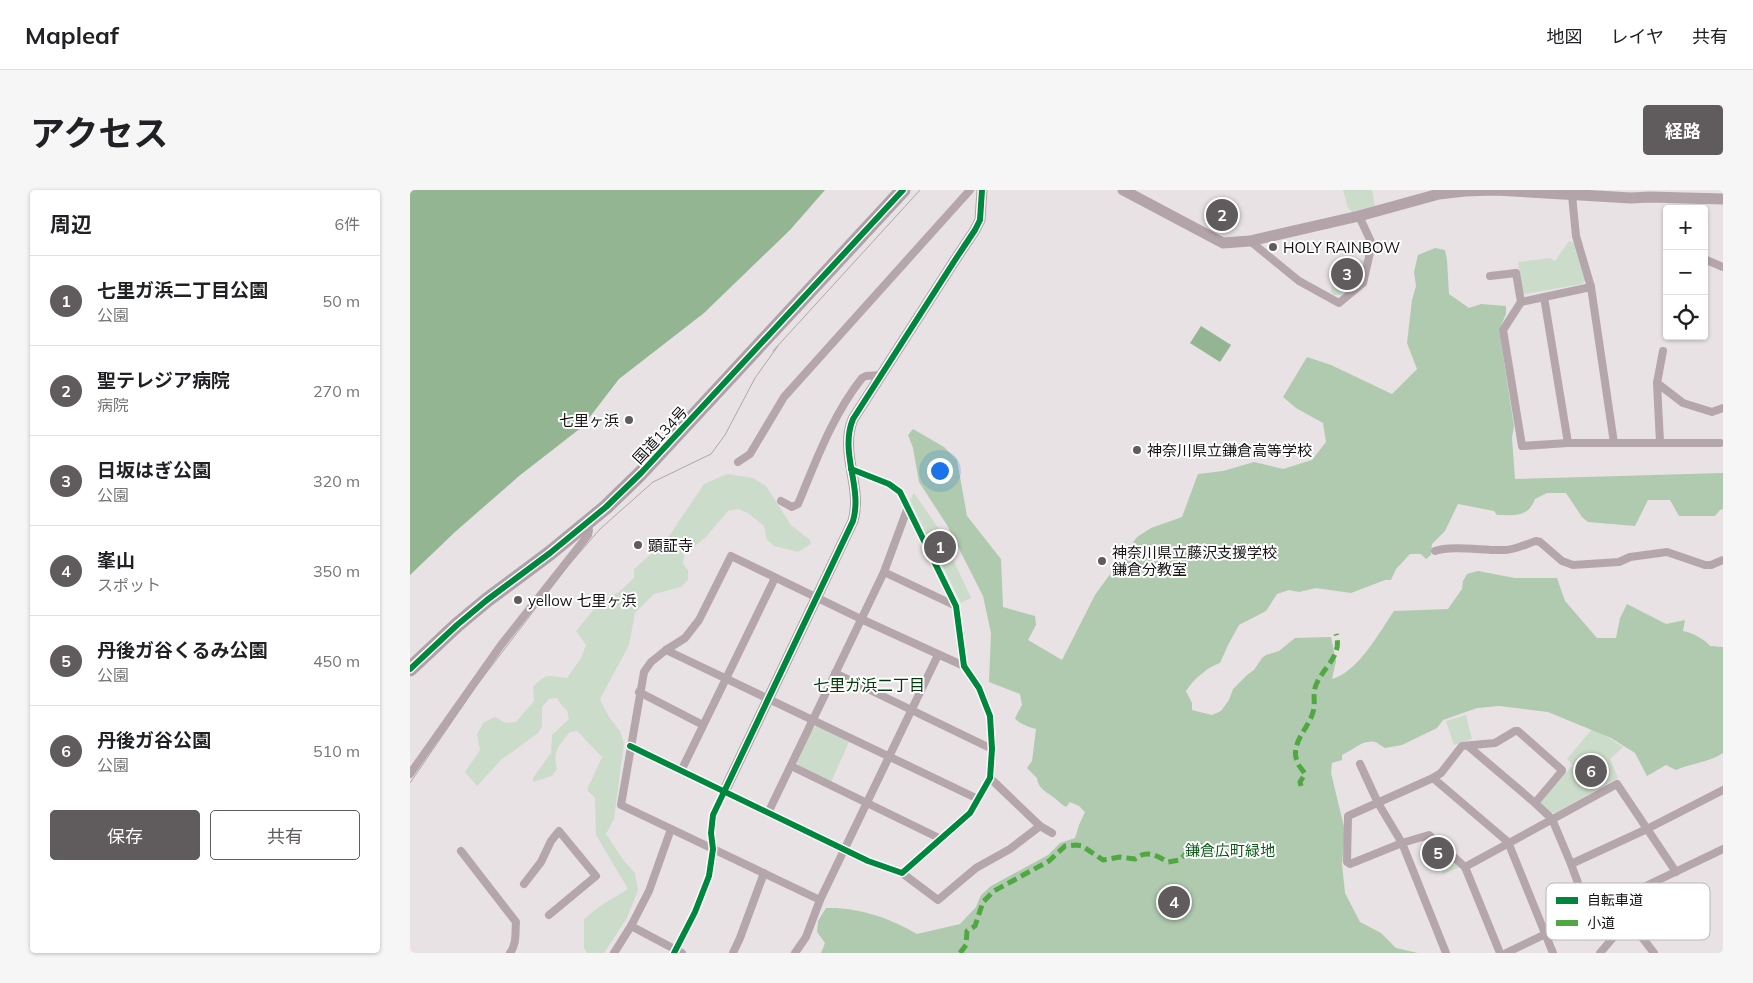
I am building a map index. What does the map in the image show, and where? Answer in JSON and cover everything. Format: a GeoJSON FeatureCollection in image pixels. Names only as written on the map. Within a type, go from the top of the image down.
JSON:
{"type":"FeatureCollection","features":[{"type":"Feature","properties":{"kind":"highway","name":"国道134号"},"geometry":{"type":"LineString","coordinates":[[410,670],[472,612],[586,524],[641,473],[902,190]]}},
{"type":"Feature","properties":{"kind":"street"},"geometry":{"type":"LineString","coordinates":[[738,462],[750,454],[784,397],[970,190]]}},
{"type":"Feature","properties":{"kind":"street"},"geometry":{"type":"LineString","coordinates":[[630,926],[677,952],[709,876],[713,849],[711,833],[713,815],[855,516],[856,498],[848,444],[850,426],[975,230],[980,220],[982,190]]}},
{"type":"Feature","properties":{"kind":"street"},"geometry":{"type":"LineString","coordinates":[[1123,190],[1222,244],[1250,241],[1359,216],[1439,194],[1465,191],[1495,190],[1630,198],[1707,195],[1723,199]]}},
{"type":"Feature","properties":{"kind":"street"},"geometry":{"type":"LineString","coordinates":[[1572,195],[1578,243],[1591,287],[1614,443]]}},
{"type":"Feature","properties":{"kind":"street"},"geometry":{"type":"LineString","coordinates":[[1250,241],[1299,281],[1338,303],[1363,283],[1372,244],[1359,216]]}},
{"type":"Feature","properties":{"kind":"street"},"geometry":{"type":"LineString","coordinates":[[1708,261],[1723,267]]}},
{"type":"Feature","properties":{"kind":"street"},"geometry":{"type":"LineString","coordinates":[[1490,276],[1516,273],[1521,302],[1503,330],[1522,446],[1568,443],[1720,443]]}},
{"type":"Feature","properties":{"kind":"street"},"geometry":{"type":"LineString","coordinates":[[1521,302],[1591,287]]}},
{"type":"Feature","properties":{"kind":"street"},"geometry":{"type":"LineString","coordinates":[[1544,297],[1568,443]]}},
{"type":"Feature","properties":{"kind":"street"},"geometry":{"type":"LineString","coordinates":[[1660,442],[1657,383],[1663,350]]}},
{"type":"Feature","properties":{"kind":"street"},"geometry":{"type":"LineString","coordinates":[[781,501],[792,507],[798,504],[832,423],[862,378],[881,375]]}},
{"type":"Feature","properties":{"kind":"street"},"geometry":{"type":"LineString","coordinates":[[1657,383],[1683,403],[1712,412],[1723,408]]}},
{"type":"Feature","properties":{"kind":"street"},"geometry":{"type":"LineString","coordinates":[[851,469],[896,488],[900,492],[956,606],[964,666],[979,688],[990,716],[992,748],[990,778],[970,813],[902,872]]}},
{"type":"Feature","properties":{"kind":"street"},"geometry":{"type":"LineString","coordinates":[[768,813],[884,572],[908,508]]}},
{"type":"Feature","properties":{"kind":"street"},"geometry":{"type":"LineString","coordinates":[[410,774],[501,645],[588,534],[589,530],[586,524]]}},
{"type":"Feature","properties":{"kind":"street"},"geometry":{"type":"LineString","coordinates":[[1435,551],[1444,548],[1508,550],[1536,541],[1544,545],[1562,561],[1574,565],[1619,562],[1630,558],[1667,552],[1711,565],[1723,560]]}},
{"type":"Feature","properties":{"kind":"street"},"geometry":{"type":"LineString","coordinates":[[820,900],[622,805],[630,746],[644,672],[651,662],[685,638],[699,620],[731,556],[964,666]]}},
{"type":"Feature","properties":{"kind":"street"},"geometry":{"type":"LineString","coordinates":[[884,572],[956,606]]}},
{"type":"Feature","properties":{"kind":"street"},"geometry":{"type":"LineString","coordinates":[[681,771],[775,578]]}},
{"type":"Feature","properties":{"kind":"street"},"geometry":{"type":"LineString","coordinates":[[666,650],[978,799]]}},
{"type":"Feature","properties":{"kind":"street"},"geometry":{"type":"LineString","coordinates":[[795,953],[806,937],[820,900],[938,655]]}},
{"type":"Feature","properties":{"kind":"street"},"geometry":{"type":"LineString","coordinates":[[836,673],[992,748]]}},
{"type":"Feature","properties":{"kind":"street"},"geometry":{"type":"LineString","coordinates":[[639,692],[703,724]]}},
{"type":"Feature","properties":{"kind":"street"},"geometry":{"type":"LineString","coordinates":[[1500,953],[1465,867],[1429,835],[1402,843],[1350,864],[1347,862],[1348,816],[1433,778],[1441,772],[1462,746],[1495,744],[1515,731],[1518,731],[1562,770],[1535,803]]}},
{"type":"Feature","properties":{"kind":"street"},"geometry":{"type":"LineString","coordinates":[[630,746],[844,850],[868,861],[902,872],[938,900],[976,868],[1010,849],[1040,826]]}},
{"type":"Feature","properties":{"kind":"street"},"geometry":{"type":"LineString","coordinates":[[1468,746],[1552,819],[1578,883]]}},
{"type":"Feature","properties":{"kind":"street"},"geometry":{"type":"LineString","coordinates":[[1360,764],[1378,803],[1402,843],[1446,953]]}},
{"type":"Feature","properties":{"kind":"street"},"geometry":{"type":"LineString","coordinates":[[791,766],[941,839]]}},
{"type":"Feature","properties":{"kind":"street"},"geometry":{"type":"LineString","coordinates":[[990,778],[1040,826],[1052,833]]}},
{"type":"Feature","properties":{"kind":"street"},"geometry":{"type":"LineString","coordinates":[[1433,778],[1508,842],[1546,933],[1506,953]]}},
{"type":"Feature","properties":{"kind":"street"},"geometry":{"type":"LineString","coordinates":[[1465,867],[1617,784],[1676,872]]}},
{"type":"Feature","properties":{"kind":"street"},"geometry":{"type":"LineString","coordinates":[[1571,864],[1647,829],[1723,790]]}},
{"type":"Feature","properties":{"kind":"street"},"geometry":{"type":"LineString","coordinates":[[614,953],[649,891],[671,828]]}},
{"type":"Feature","properties":{"kind":"street"},"geometry":{"type":"LineString","coordinates":[[524,884],[541,862],[551,841],[559,831],[596,876],[549,915]]}},
{"type":"Feature","properties":{"kind":"street"},"geometry":{"type":"LineString","coordinates":[[1652,883],[1723,848]]}},
{"type":"Feature","properties":{"kind":"street"},"geometry":{"type":"LineString","coordinates":[[461,851],[516,922],[515,941],[510,953]]}},
{"type":"Feature","properties":{"kind":"street"},"geometry":{"type":"LineString","coordinates":[[733,953],[764,873]]}},
{"type":"Feature","properties":{"kind":"street"},"geometry":{"type":"LineString","coordinates":[[1548,940],[1553,953]]}},
{"type":"Feature","properties":{"kind":"street"},"geometry":{"type":"LineString","coordinates":[[1600,953],[1611,940]]}},
{"type":"Feature","properties":{"kind":"street"},"geometry":{"type":"LineString","coordinates":[[1644,940],[1654,953]]}},
{"type":"Feature","properties":{"kind":"shaded area"},"geometry":{"type":"Polygon","coordinates":[[[410,190],[825,190],[790,230],[704,313],[619,379],[582,427],[519,476],[455,532],[410,575],[410,190]]]}},
{"type":"Feature","properties":{"kind":"shaded area"},"geometry":{"type":"Polygon","coordinates":[[[1343,190],[1372,190],[1375,206],[1352,212],[1348,208],[1343,190]]]}},
{"type":"Feature","properties":{"kind":"shaded area"},"geometry":{"type":"Polygon","coordinates":[[[1569,241],[1574,243],[1586,279],[1582,284],[1525,294],[1522,292],[1518,262],[1550,258],[1555,261],[1569,241]]]}},
{"type":"Feature","properties":{"kind":"shaded area"},"geometry":{"type":"Polygon","coordinates":[[[1364,260],[1360,282],[1341,295],[1334,295],[1331,292],[1333,266],[1364,260]]]}},
{"type":"Feature","properties":{"kind":"shaded area"},"geometry":{"type":"Polygon","coordinates":[[[1201,326],[1231,345],[1220,362],[1190,343],[1201,326]]]}},
{"type":"Feature","properties":{"kind":"shaded area"},"geometry":{"type":"Polygon","coordinates":[[[727,474],[753,478],[766,486],[791,525],[810,540],[811,544],[798,552],[774,546],[767,540],[764,526],[748,513],[738,509],[728,511],[705,538],[695,546],[685,547],[683,564],[688,570],[688,580],[681,587],[654,594],[635,613],[629,645],[600,699],[609,717],[620,731],[624,744],[614,819],[606,834],[624,861],[635,873],[638,890],[627,918],[604,953],[587,953],[584,948],[584,919],[600,906],[628,889],[596,835],[595,798],[587,790],[602,757],[577,731],[570,732],[556,753],[557,769],[552,776],[533,782],[533,778],[551,753],[552,735],[569,719],[567,710],[557,698],[549,699],[542,707],[542,727],[538,733],[501,760],[477,786],[465,772],[480,750],[477,734],[484,722],[495,717],[506,723],[516,722],[534,701],[533,687],[538,682],[548,676],[567,678],[581,658],[586,645],[576,631],[600,602],[619,592],[634,578],[634,569],[665,542],[704,484],[727,474]]]}},
{"type":"Feature","properties":{"kind":"shaded area"},"geometry":{"type":"Polygon","coordinates":[[[914,493],[939,529],[971,598],[961,603],[910,500],[914,493]]]}},
{"type":"Feature","properties":{"kind":"shaded area"},"geometry":{"type":"Polygon","coordinates":[[[1466,715],[1472,739],[1454,745],[1446,721],[1466,715]]]}},
{"type":"Feature","properties":{"kind":"shaded area"},"geometry":{"type":"Polygon","coordinates":[[[817,726],[849,742],[831,782],[798,767],[797,761],[813,729],[817,726]]]}},
{"type":"Feature","properties":{"kind":"shaded area"},"geometry":{"type":"Polygon","coordinates":[[[1593,728],[1623,747],[1610,759],[1618,778],[1555,813],[1550,812],[1541,804],[1541,801],[1573,765],[1567,759],[1593,728]]]}},
{"type":"Feature","properties":{"kind":"shaded area"},"geometry":{"type":"Polygon","coordinates":[[[1427,839],[1460,867],[1443,874],[1427,839]]]}},
{"type":"Feature","properties":{"kind":"green space","name":"鎌倉広町緑地"},"geometry":{"type":"Polygon","coordinates":[[[1435,248],[1445,250],[1449,294],[1469,308],[1481,304],[1506,306],[1506,314],[1499,330],[1514,426],[1512,438],[1515,479],[1723,473],[1723,509],[1715,516],[1679,516],[1670,500],[1648,500],[1635,526],[1588,522],[1582,517],[1566,493],[1547,493],[1535,499],[1529,510],[1515,515],[1497,515],[1494,511],[1458,504],[1445,531],[1432,544],[1431,555],[1426,559],[1421,554],[1410,554],[1396,569],[1391,580],[1385,580],[1351,593],[1316,588],[1299,592],[1289,590],[1277,594],[1266,611],[1239,625],[1220,663],[1196,678],[1186,691],[1192,703],[1192,710],[1212,715],[1221,711],[1229,700],[1233,689],[1254,670],[1262,658],[1279,651],[1295,638],[1331,637],[1336,661],[1332,679],[1342,675],[1351,669],[1367,651],[1394,611],[1448,609],[1462,589],[1463,581],[1467,574],[1478,571],[1515,578],[1557,578],[1565,601],[1597,638],[1616,638],[1620,618],[1627,604],[1666,624],[1685,620],[1683,631],[1698,637],[1710,646],[1723,647],[1723,753],[1711,759],[1676,770],[1666,765],[1647,776],[1635,753],[1611,738],[1548,712],[1499,706],[1477,708],[1443,720],[1437,728],[1402,745],[1385,748],[1375,742],[1366,742],[1342,755],[1342,760],[1332,763],[1331,773],[1345,831],[1342,864],[1345,893],[1360,922],[1381,933],[1396,948],[1418,953],[821,953],[825,943],[817,932],[818,921],[826,908],[850,909],[885,918],[917,934],[960,924],[976,907],[981,895],[991,886],[1048,855],[1060,843],[1075,838],[1085,812],[1079,806],[1070,802],[1066,807],[1062,805],[1042,789],[1037,778],[1027,768],[1032,761],[1036,729],[1022,724],[1015,718],[1022,705],[1020,694],[989,682],[991,633],[983,596],[947,525],[919,482],[913,448],[908,435],[913,429],[944,447],[957,460],[967,516],[1001,559],[1003,607],[1035,616],[1036,625],[1028,640],[1062,660],[1095,595],[1137,537],[1151,528],[1182,517],[1198,474],[1223,471],[1254,462],[1283,469],[1312,460],[1326,442],[1323,423],[1296,408],[1283,397],[1307,357],[1331,365],[1392,394],[1417,369],[1407,343],[1412,300],[1416,286],[1414,272],[1418,255],[1435,248]]]}},
{"type":"Feature","properties":{"kind":"tram line"},"geometry":{"type":"LineString","coordinates":[[773,351],[920,190]]}},
{"type":"Feature","properties":{"kind":"tram line"},"geometry":{"type":"LineString","coordinates":[[410,783],[477,685],[568,566],[600,529],[653,482],[711,454],[725,435],[755,378],[778,346]]}},
{"type":"Feature","properties":{"kind":"marked path"},"geometry":{"type":"LineString","coordinates":[[1301,786],[1300,782],[1305,774],[1298,763],[1296,748],[1313,712],[1316,685],[1335,655],[1337,649],[1336,634]]}},
{"type":"Feature","properties":{"kind":"marked path"},"geometry":{"type":"LineString","coordinates":[[960,953],[966,945],[967,931],[975,926],[983,902],[994,891],[1049,861],[1065,846],[1082,846],[1103,860],[1120,857],[1135,859],[1148,854],[1168,862],[1180,860],[1191,848],[1202,846],[1218,853]]}},
{"type":"Feature","properties":{"kind":"cycle path"},"geometry":{"type":"LineString","coordinates":[[410,669],[487,600],[550,553],[606,507],[641,473],[903,190]]}},
{"type":"Feature","properties":{"kind":"cycle path"},"geometry":{"type":"LineString","coordinates":[[674,953],[695,912],[709,876],[713,849],[711,833],[713,815],[853,521],[855,496],[848,444],[853,419],[975,230],[980,220],[982,190]]}},
{"type":"Feature","properties":{"kind":"cycle path"},"geometry":{"type":"LineString","coordinates":[[630,746],[868,861],[902,873],[970,813],[990,778],[992,749],[990,716],[979,688],[964,666],[956,606],[900,492],[889,484],[851,469]]}},
{"type":"Feature","properties":{"kind":"place","name":"聖テレジア病院"},"geometry":{"type":"Point","coordinates":[1222,215]}},
{"type":"Feature","properties":{"kind":"place","name":"HOLY RAINBOW"},"geometry":{"type":"Point","coordinates":[1273,247]}},
{"type":"Feature","properties":{"kind":"place","name":"日坂はぎ公園"},"geometry":{"type":"Point","coordinates":[1347,274]}},
{"type":"Feature","properties":{"kind":"place","name":"七里ヶ浜"},"geometry":{"type":"Point","coordinates":[629,420]}},
{"type":"Feature","properties":{"kind":"place","name":"神奈川県立鎌倉高等学校"},"geometry":{"type":"Point","coordinates":[1137,450]}},
{"type":"Feature","properties":{"kind":"place","name":"顕証寺"},"geometry":{"type":"Point","coordinates":[638,545]}},
{"type":"Feature","properties":{"kind":"place","name":"七里ガ浜二丁目公園"},"geometry":{"type":"Point","coordinates":[940,547]}},
{"type":"Feature","properties":{"kind":"place","name":"神奈川県立藤沢支援学校 鎌倉分教室"},"geometry":{"type":"Point","coordinates":[1102,561]}},
{"type":"Feature","properties":{"kind":"place","name":"yellow 七里ヶ浜"},"geometry":{"type":"Point","coordinates":[518,600]}},
{"type":"Feature","properties":{"kind":"place","name":"丹後ガ谷公園"},"geometry":{"type":"Point","coordinates":[1591,771]}},
{"type":"Feature","properties":{"kind":"place","name":"丹後ガ谷くるみ公園"},"geometry":{"type":"Point","coordinates":[1438,853]}},
{"type":"Feature","properties":{"kind":"place","name":"峯山"},"geometry":{"type":"Point","coordinates":[1174,902]}},
{"type":"Feature","properties":{"kind":"district","name":"七里ガ浜二丁目"},"geometry":{"type":"Point","coordinates":[869,685]}}]}
